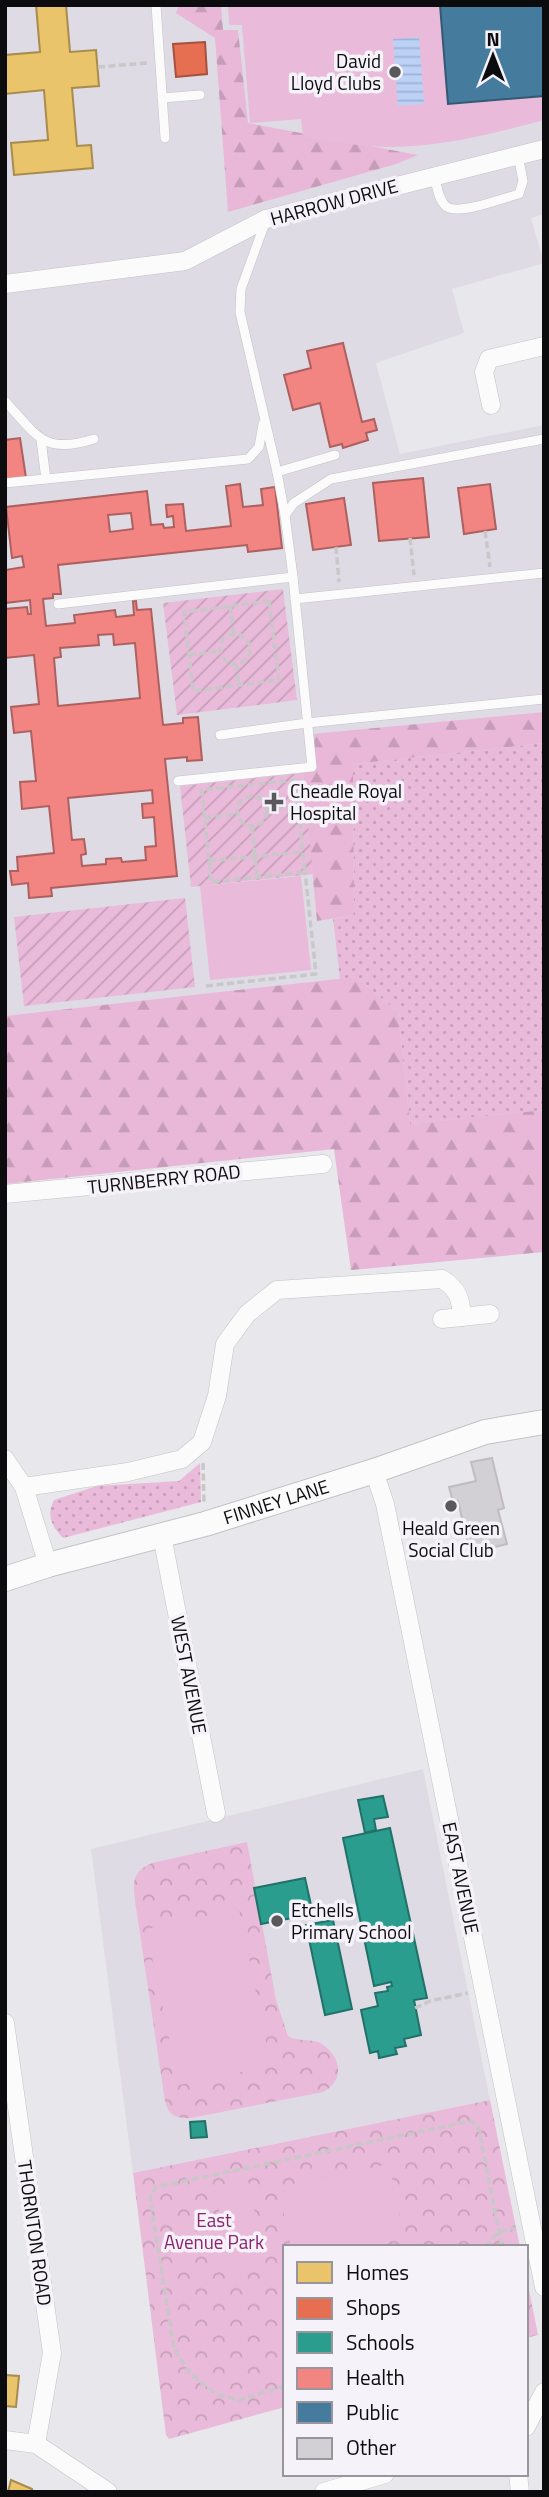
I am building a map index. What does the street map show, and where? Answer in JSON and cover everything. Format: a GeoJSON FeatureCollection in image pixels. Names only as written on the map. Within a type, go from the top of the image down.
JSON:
{"type":"FeatureCollection","features":[{"type":"Feature","properties":{"kind":"street","name":"HARROW DRIVE"},"geometry":{"type":"LineString","coordinates":[[5,284],[185,261],[266,219],[544,149]]}},
{"type":"Feature","properties":{"kind":"street"},"geometry":{"type":"LineString","coordinates":[[491,405],[484,372],[489,359],[544,346]]}},
{"type":"Feature","properties":{"kind":"street","name":"TURNBERRY ROAD"},"geometry":{"type":"LineString","coordinates":[[5,1194],[323,1164]]}},
{"type":"Feature","properties":{"kind":"street"},"geometry":{"type":"LineString","coordinates":[[24,1487],[128,1472],[182,1459],[202,1442],[217,1396],[225,1345],[247,1314],[277,1290],[442,1279],[453,1286],[461,1300],[462,1317]]}},
{"type":"Feature","properties":{"kind":"street"},"geometry":{"type":"LineString","coordinates":[[442,1319],[490,1314]]}},
{"type":"Feature","properties":{"kind":"street","name":"FINNEY LANE"},"geometry":{"type":"LineString","coordinates":[[5,1578],[205,1524],[374,1471],[485,1432],[544,1422]]}},
{"type":"Feature","properties":{"kind":"street"},"geometry":{"type":"LineString","coordinates":[[5,1459],[24,1487],[48,1565]]}},
{"type":"Feature","properties":{"kind":"street","name":"EAST AVENUE"},"geometry":{"type":"LineString","coordinates":[[374,1471],[385,1504],[484,1990],[537,2209],[544,2287]]}},
{"type":"Feature","properties":{"kind":"street","name":"WEST AVENUE"},"geometry":{"type":"LineString","coordinates":[[162,1536],[216,1813]]}},
{"type":"Feature","properties":{"kind":"street","name":"THORNTON ROAD"},"geometry":{"type":"LineString","coordinates":[[5,2023],[52,2353],[36,2444]]}},
{"type":"Feature","properties":{"kind":"street"},"geometry":{"type":"LineString","coordinates":[[528,2423],[544,2392]]}},
{"type":"Feature","properties":{"kind":"street"},"geometry":{"type":"LineString","coordinates":[[5,2440],[36,2444],[108,2492]]}},
{"type":"Feature","properties":{"kind":"street"},"geometry":{"type":"LineString","coordinates":[[324,2492],[378,2476]]}},
{"type":"Feature","properties":{"kind":"lane"},"geometry":{"type":"LineString","coordinates":[[156,5],[165,138]]}},
{"type":"Feature","properties":{"kind":"lane"},"geometry":{"type":"LineString","coordinates":[[162,98],[200,95]]}},
{"type":"Feature","properties":{"kind":"lane"},"geometry":{"type":"LineString","coordinates":[[434,176],[446,206],[458,210],[519,194],[523,181],[519,156]]}},
{"type":"Feature","properties":{"kind":"lane"},"geometry":{"type":"LineString","coordinates":[[178,781],[312,767],[285,515],[240,312],[241,289],[266,219]]}},
{"type":"Feature","properties":{"kind":"lane"},"geometry":{"type":"LineString","coordinates":[[5,401],[41,440],[46,479]]}},
{"type":"Feature","properties":{"kind":"lane"},"geometry":{"type":"LineString","coordinates":[[5,483],[248,460],[259,447],[264,420]]}},
{"type":"Feature","properties":{"kind":"lane"},"geometry":{"type":"LineString","coordinates":[[41,440],[70,446],[94,439]]}},
{"type":"Feature","properties":{"kind":"lane"},"geometry":{"type":"LineString","coordinates":[[285,515],[295,503],[331,479],[544,439]]}},
{"type":"Feature","properties":{"kind":"lane"},"geometry":{"type":"LineString","coordinates":[[277,472],[335,455]]}},
{"type":"Feature","properties":{"kind":"lane"},"geometry":{"type":"LineString","coordinates":[[295,598],[544,573]]}},
{"type":"Feature","properties":{"kind":"lane"},"geometry":{"type":"LineString","coordinates":[[58,604],[293,577]]}},
{"type":"Feature","properties":{"kind":"lane"},"geometry":{"type":"LineString","coordinates":[[220,735],[307,723],[544,699]]}},
{"type":"Feature","properties":{"kind":"path"},"geometry":{"type":"LineString","coordinates":[[97,67],[159,62]]}},
{"type":"Feature","properties":{"kind":"path"},"geometry":{"type":"LineString","coordinates":[[485,531],[492,578]]}},
{"type":"Feature","properties":{"kind":"path"},"geometry":{"type":"LineString","coordinates":[[410,538],[416,586]]}},
{"type":"Feature","properties":{"kind":"path"},"geometry":{"type":"LineString","coordinates":[[336,547],[340,594]]}},
{"type":"Feature","properties":{"kind":"path"},"geometry":{"type":"LineString","coordinates":[[270,601],[279,680],[193,691],[184,612],[230,606],[270,601]]}},
{"type":"Feature","properties":{"kind":"path"},"geometry":{"type":"LineString","coordinates":[[230,606],[234,634]]}},
{"type":"Feature","properties":{"kind":"path"},"geometry":{"type":"LineString","coordinates":[[234,634],[246,639],[250,648],[248,657],[236,664],[226,662],[220,651],[223,639],[234,634]]}},
{"type":"Feature","properties":{"kind":"path"},"geometry":{"type":"LineString","coordinates":[[189,655],[220,651]]}},
{"type":"Feature","properties":{"kind":"path"},"geometry":{"type":"LineString","coordinates":[[236,664],[239,685]]}},
{"type":"Feature","properties":{"kind":"path"},"geometry":{"type":"LineString","coordinates":[[206,986],[316,974],[295,780],[202,790],[211,882],[304,872]]}},
{"type":"Feature","properties":{"kind":"path"},"geometry":{"type":"LineString","coordinates":[[249,785],[250,797]]}},
{"type":"Feature","properties":{"kind":"path"},"geometry":{"type":"LineString","coordinates":[[250,797],[261,800],[267,810],[264,820],[252,826],[243,823],[238,814],[239,804],[250,797]]}},
{"type":"Feature","properties":{"kind":"path"},"geometry":{"type":"LineString","coordinates":[[267,810],[298,807]]}},
{"type":"Feature","properties":{"kind":"path"},"geometry":{"type":"LineString","coordinates":[[205,818],[238,814]]}},
{"type":"Feature","properties":{"kind":"path"},"geometry":{"type":"LineString","coordinates":[[252,826],[257,877]]}},
{"type":"Feature","properties":{"kind":"path"},"geometry":{"type":"LineString","coordinates":[[209,861],[302,852]]}},
{"type":"Feature","properties":{"kind":"path"},"geometry":{"type":"LineString","coordinates":[[202,1442],[205,1524]]}},
{"type":"Feature","properties":{"kind":"path"},"geometry":{"type":"LineString","coordinates":[[415,2008],[430,2001],[484,1990]]}},
{"type":"Feature","properties":{"kind":"path"},"geometry":{"type":"LineString","coordinates":[[283,2387],[239,2400],[216,2394],[190,2373],[174,2349],[150,2198],[156,2187],[471,2121],[478,2125],[502,2245]]}},
{"type":"Feature","properties":{"kind":"path"},"geometry":{"type":"LineString","coordinates":[[487,2245],[491,2237],[499,2231]]}},
{"type":"Feature","properties":{"kind":"shaded area","name":"Cheadle Royal Hospital"},"geometry":{"type":"Polygon","coordinates":[[[5,5],[544,5],[544,214],[531,218],[544,263],[452,289],[464,333],[376,363],[400,454],[544,425],[544,1252],[351,1270],[334,1149],[5,1184],[5,5]]]}},
{"type":"Feature","properties":{"kind":"shaded area","name":"Etchells Primary School"},"geometry":{"type":"Polygon","coordinates":[[[423,1769],[490,2100],[133,2173],[91,1849],[423,1769]]]}},
{"type":"Feature","properties":{"kind":"green space"},"geometry":{"type":"Polygon","coordinates":[[[179,5],[221,5],[223,30],[238,30],[248,123],[418,155],[396,164],[228,212],[215,38],[176,13],[179,5]]]}},
{"type":"Feature","properties":{"kind":"green space","name":"David Lloyd Clubs"},"geometry":{"type":"Polygon","coordinates":[[[228,5],[544,5],[544,120],[445,143],[404,147],[353,145],[303,138],[301,119],[250,123],[242,25],[229,25],[228,5]]]}},
{"type":"Feature","properties":{"kind":"green space"},"geometry":{"type":"Polygon","coordinates":[[[283,589],[297,700],[177,715],[163,603],[283,589]]]}},
{"type":"Feature","properties":{"kind":"green space"},"geometry":{"type":"Polygon","coordinates":[[[544,712],[544,743],[353,764],[354,915],[317,921],[303,773],[314,767],[312,734],[544,712]]]}},
{"type":"Feature","properties":{"kind":"green space"},"geometry":{"type":"Polygon","coordinates":[[[544,743],[544,1110],[410,1124],[398,1012],[356,977],[340,979],[333,919],[354,915],[353,764],[544,743]]]}},
{"type":"Feature","properties":{"kind":"green space"},"geometry":{"type":"Polygon","coordinates":[[[303,773],[313,874],[191,887],[180,786],[303,773]]]}},
{"type":"Feature","properties":{"kind":"green space"},"geometry":{"type":"Polygon","coordinates":[[[301,876],[311,970],[210,980],[200,886],[301,876]]]}},
{"type":"Feature","properties":{"kind":"green space"},"geometry":{"type":"Polygon","coordinates":[[[185,898],[195,987],[24,1006],[14,917],[185,898]]]}},
{"type":"Feature","properties":{"kind":"green space"},"geometry":{"type":"Polygon","coordinates":[[[356,977],[398,1012],[410,1124],[544,1110],[544,1252],[351,1270],[334,1149],[5,1184],[5,1016],[356,977]]]}},
{"type":"Feature","properties":{"kind":"green space"},"geometry":{"type":"Polygon","coordinates":[[[200,1463],[201,1502],[63,1538],[53,1525],[50,1511],[54,1500],[97,1486],[179,1481],[200,1463]]]}},
{"type":"Feature","properties":{"kind":"green space"},"geometry":{"type":"Polygon","coordinates":[[[247,1842],[276,2000],[288,2036],[320,2043],[327,2048],[336,2061],[338,2074],[330,2087],[323,2092],[191,2118],[177,2117],[168,2110],[165,2101],[135,1901],[135,1878],[152,1863],[247,1842]]]}},
{"type":"Feature","properties":{"kind":"green space"},"geometry":{"type":"Polygon","coordinates":[[[239,1909],[271,2066],[179,2085],[146,1929],[239,1909]]]}},
{"type":"Feature","properties":{"kind":"green space","name":"East Avenue Park"},"geometry":{"type":"Polygon","coordinates":[[[490,2100],[520,2245],[283,2245],[283,2408],[169,2439],[166,2435],[133,2173],[490,2100]]]}},
{"type":"Feature","properties":{"kind":"green space"},"geometry":{"type":"Polygon","coordinates":[[[389,2164],[404,2236],[362,2245],[291,2245],[278,2187],[389,2164]]]}},
{"type":"Feature","properties":{"kind":"green space"},"geometry":{"type":"Polygon","coordinates":[[[248,2180],[265,2261],[231,2268],[214,2187],[248,2180]]]}},
{"type":"Feature","properties":{"kind":"green space"},"geometry":{"type":"Polygon","coordinates":[[[528,2285],[538,2335],[528,2338],[528,2285]]]}},
{"type":"Feature","properties":{"kind":"water"},"geometry":{"type":"Polygon","coordinates":[[[419,37],[424,104],[398,106],[393,39],[419,37]]]}},
{"type":"Feature","properties":{"kind":"building: Homes"},"geometry":{"type":"Polygon","coordinates":[[[36,5],[66,5],[70,52],[96,50],[99,86],[72,88],[77,146],[91,145],[93,168],[14,175],[11,143],[48,140],[44,90],[5,94],[5,55],[40,52],[36,5]]]}},
{"type":"Feature","properties":{"kind":"building: Homes"},"geometry":{"type":"Polygon","coordinates":[[[5,2375],[19,2376],[16,2407],[5,2406],[5,2375]]]}},
{"type":"Feature","properties":{"kind":"building: Homes"},"geometry":{"type":"Polygon","coordinates":[[[11,2480],[32,2489],[32,2492],[8,2492],[11,2480]]]}},
{"type":"Feature","properties":{"kind":"building: Shops"},"geometry":{"type":"Polygon","coordinates":[[[205,42],[207,74],[176,77],[173,44],[205,42]]]}},
{"type":"Feature","properties":{"kind":"building: Schools"},"geometry":{"type":"Polygon","coordinates":[[[383,1796],[388,1817],[374,1819],[376,1830],[365,1833],[358,1800],[383,1796]]]}},
{"type":"Feature","properties":{"kind":"building: Schools"},"geometry":{"type":"Polygon","coordinates":[[[390,1828],[427,1998],[414,2000],[421,2035],[404,2039],[406,2046],[395,2048],[397,2054],[379,2058],[378,2051],[370,2053],[361,2010],[378,2006],[375,1993],[388,1991],[387,1987],[392,1986],[391,1982],[374,1986],[343,1838],[390,1828]]]}},
{"type":"Feature","properties":{"kind":"building: Schools"},"geometry":{"type":"Polygon","coordinates":[[[305,1878],[313,1914],[261,1924],[254,1888],[305,1878]]]}},
{"type":"Feature","properties":{"kind":"building: Schools"},"geometry":{"type":"Polygon","coordinates":[[[333,1920],[352,2009],[325,2015],[306,1925],[333,1920]]]}},
{"type":"Feature","properties":{"kind":"building: Schools"},"geometry":{"type":"Polygon","coordinates":[[[205,2121],[207,2137],[191,2138],[190,2122],[205,2121]]]}},
{"type":"Feature","properties":{"kind":"building: Health"},"geometry":{"type":"Polygon","coordinates":[[[343,343],[362,422],[374,419],[377,430],[366,433],[368,440],[343,448],[342,444],[330,447],[320,403],[293,410],[284,375],[311,368],[307,351],[343,343]]]}},
{"type":"Feature","properties":{"kind":"building: Health"},"geometry":{"type":"Polygon","coordinates":[[[20,438],[26,478],[5,481],[5,440],[20,438]]]}},
{"type":"Feature","properties":{"kind":"building: Health"},"geometry":{"type":"Polygon","coordinates":[[[423,478],[429,537],[379,541],[373,483],[423,478]]]}},
{"type":"Feature","properties":{"kind":"building: Health"},"geometry":{"type":"Polygon","coordinates":[[[240,484],[243,507],[263,505],[261,489],[275,487],[282,548],[248,552],[247,545],[58,565],[61,594],[53,594],[53,598],[43,599],[46,626],[75,623],[74,615],[115,610],[116,617],[134,615],[133,601],[136,601],[137,610],[151,609],[163,725],[183,723],[183,718],[198,717],[202,760],[187,761],[187,757],[165,759],[177,876],[51,888],[52,896],[29,898],[28,883],[12,885],[10,871],[18,871],[17,857],[54,853],[49,806],[22,809],[20,782],[36,781],[31,731],[14,733],[11,707],[39,704],[34,655],[5,658],[5,609],[27,607],[28,614],[31,614],[30,600],[5,603],[5,570],[24,567],[22,556],[12,558],[6,507],[147,491],[151,525],[174,527],[173,516],[167,517],[166,505],[183,504],[186,531],[231,526],[226,486],[240,484]],[[131,513],[108,515],[110,532],[133,529],[131,513]],[[113,634],[98,635],[99,645],[60,648],[61,657],[54,658],[58,706],[140,698],[135,643],[114,645],[113,634]],[[152,790],[68,798],[72,840],[84,839],[86,854],[81,855],[82,866],[106,864],[106,859],[121,858],[122,862],[146,860],[145,847],[156,846],[154,817],[143,818],[142,804],[153,803],[152,790]]]}},
{"type":"Feature","properties":{"kind":"building: Health"},"geometry":{"type":"Polygon","coordinates":[[[490,484],[496,529],[464,534],[458,488],[490,484]]]}},
{"type":"Feature","properties":{"kind":"building: Health"},"geometry":{"type":"Polygon","coordinates":[[[344,498],[351,545],[313,550],[306,504],[344,498]]]}},
{"type":"Feature","properties":{"kind":"building: Public"},"geometry":{"type":"Polygon","coordinates":[[[440,5],[544,5],[544,96],[448,104],[440,5]]]}},
{"type":"Feature","properties":{"kind":"building: Other"},"geometry":{"type":"Polygon","coordinates":[[[492,1458],[504,1508],[498,1510],[507,1544],[470,1553],[458,1501],[453,1502],[449,1487],[476,1481],[471,1462],[492,1458]]]}},
{"type":"Feature","properties":{"kind":"place","name":"David Lloyd Clubs"},"geometry":{"type":"Point","coordinates":[395,72]}},
{"type":"Feature","properties":{"kind":"place","name":"Cheadle Royal Hospital"},"geometry":{"type":"Point","coordinates":[274,802]}},
{"type":"Feature","properties":{"kind":"place","name":"Heald Green Social Club"},"geometry":{"type":"Point","coordinates":[451,1506]}},
{"type":"Feature","properties":{"kind":"place","name":"Etchells Primary School"},"geometry":{"type":"Point","coordinates":[277,1921]}}]}
